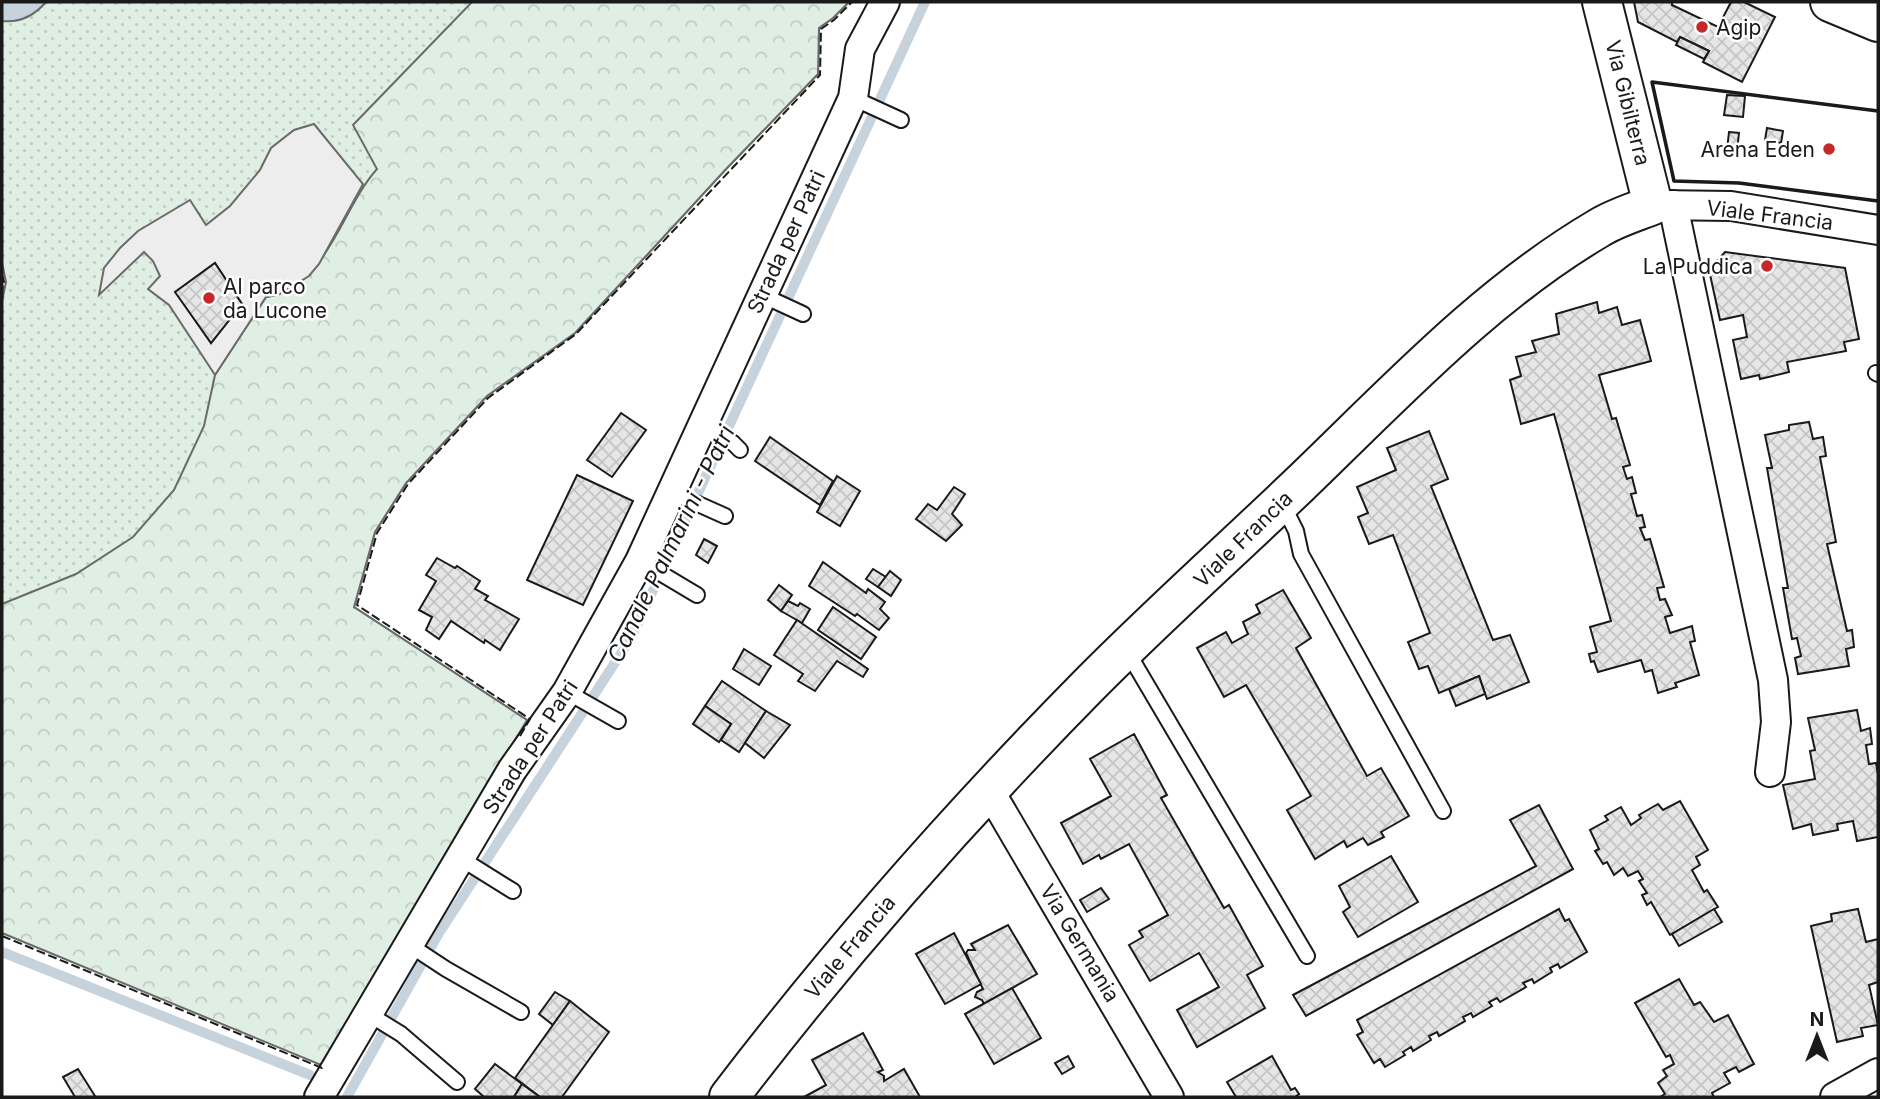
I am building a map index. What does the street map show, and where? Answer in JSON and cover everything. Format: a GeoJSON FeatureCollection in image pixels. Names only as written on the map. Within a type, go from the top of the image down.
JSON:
{"type":"FeatureCollection","features":[{"type":"Feature","properties":{"kind":"street","name":"Strada per Patri"},"geometry":{"type":"LineString","coordinates":[[321,1096],[372,1016],[464,860],[512,770],[573,696],[644,564],[707,427],[762,295],[857,100],[860,50],[885,2]]}},
{"type":"Feature","properties":{"kind":"street","name":"Via Gibilterra"},"geometry":{"type":"LineString","coordinates":[[1602,2],[1663,205]]}},
{"type":"Feature","properties":{"kind":"street"},"geometry":{"type":"LineString","coordinates":[[1830,2],[1878,22]]}},
{"type":"Feature","properties":{"kind":"street","name":"Viale Francia"},"geometry":{"type":"LineString","coordinates":[[729,1097],[883,906],[1089,685],[1440,349],[1521,279],[1602,226],[1663,205],[1731,206],[1878,230]]}},
{"type":"Feature","properties":{"kind":"street"},"geometry":{"type":"LineString","coordinates":[[1663,205],[1773,680],[1776,722],[1770,772]]}},
{"type":"Feature","properties":{"kind":"street","name":"Via Germania"},"geometry":{"type":"LineString","coordinates":[[989,790],[1169,1097]]}},
{"type":"Feature","properties":{"kind":"street"},"geometry":{"type":"LineString","coordinates":[[1835,1097],[1876,1079]]}},
{"type":"Feature","properties":{"kind":"lane"},"geometry":{"type":"LineString","coordinates":[[857,100],[894,118]]}},
{"type":"Feature","properties":{"kind":"lane"},"geometry":{"type":"LineString","coordinates":[[762,295],[803,314]]}},
{"type":"Feature","properties":{"kind":"lane"},"geometry":{"type":"LineString","coordinates":[[707,427],[737,447]]}},
{"type":"Feature","properties":{"kind":"lane"},"geometry":{"type":"LineString","coordinates":[[677,494],[725,516]]}},
{"type":"Feature","properties":{"kind":"lane"},"geometry":{"type":"LineString","coordinates":[[1282,502],[1296,531],[1301,554],[1443,811]]}},
{"type":"Feature","properties":{"kind":"lane"},"geometry":{"type":"LineString","coordinates":[[644,564],[697,595]]}},
{"type":"Feature","properties":{"kind":"lane"},"geometry":{"type":"LineString","coordinates":[[1126,650],[1307,956]]}},
{"type":"Feature","properties":{"kind":"lane"},"geometry":{"type":"LineString","coordinates":[[573,696],[618,721]]}},
{"type":"Feature","properties":{"kind":"lane"},"geometry":{"type":"LineString","coordinates":[[464,860],[507,889]]}},
{"type":"Feature","properties":{"kind":"lane"},"geometry":{"type":"LineString","coordinates":[[412,946],[521,1012]]}},
{"type":"Feature","properties":{"kind":"lane"},"geometry":{"type":"LineString","coordinates":[[372,1016],[401,1034],[457,1082]]}},
{"type":"Feature","properties":{"kind":"green space"},"geometry":{"type":"Polygon","coordinates":[[[2,2],[849,2],[819,28],[818,74],[575,333],[487,396],[406,483],[375,532],[354,607],[527,720],[2,933],[2,301],[6,282],[2,263],[2,2]]]}},
{"type":"Feature","properties":{"kind":"green space"},"geometry":{"type":"Polygon","coordinates":[[[472,2],[849,2],[819,28],[818,74],[575,333],[487,396],[406,483],[375,532],[354,607],[527,720],[321,1065],[2,933],[2,604],[76,574],[133,537],[174,490],[204,426],[215,375],[266,297],[287,291],[304,279],[318,264],[377,169],[353,125],[472,2]]]}},
{"type":"Feature","properties":{"kind":"shaded area"},"geometry":{"type":"Polygon","coordinates":[[[2,2],[46,2],[26,18],[2,21],[2,2]]]}},
{"type":"Feature","properties":{"kind":"shaded area"},"geometry":{"type":"Polygon","coordinates":[[[314,124],[363,184],[319,264],[309,276],[278,295],[266,297],[215,375],[169,305],[148,289],[160,276],[153,261],[144,252],[99,295],[104,268],[138,231],[190,200],[206,225],[230,206],[260,170],[271,148],[294,130],[314,124]],[[215,263],[176,292],[211,343],[242,304],[215,263]]]}},
{"type":"Feature","properties":{"kind":"building"},"geometry":{"type":"Polygon","coordinates":[[[1634,2],[1672,2],[1672,5],[1718,27],[1731,2],[1744,2],[1775,17],[1742,82],[1703,62],[1709,51],[1680,37],[1677,42],[1638,22],[1634,2]]]}},
{"type":"Feature","properties":{"kind":"building"},"geometry":{"type":"Polygon","coordinates":[[[1680,37],[1709,51],[1704,59],[1676,45],[1680,37]]]}},
{"type":"Feature","properties":{"kind":"building"},"geometry":{"type":"Polygon","coordinates":[[[1727,95],[1745,96],[1743,117],[1724,115],[1727,95]]]}},
{"type":"Feature","properties":{"kind":"building"},"geometry":{"type":"Polygon","coordinates":[[[1767,128],[1783,131],[1781,143],[1765,140],[1767,128]]]}},
{"type":"Feature","properties":{"kind":"building"},"geometry":{"type":"Polygon","coordinates":[[[1729,132],[1739,133],[1737,151],[1727,150],[1729,132]]]}},
{"type":"Feature","properties":{"kind":"building"},"geometry":{"type":"Polygon","coordinates":[[[1725,252],[1845,268],[1859,339],[1844,342],[1846,351],[1787,362],[1789,372],[1760,379],[1759,375],[1741,379],[1733,340],[1747,337],[1743,315],[1720,320],[1709,270],[1725,252]]]}},
{"type":"Feature","properties":{"kind":"building","name":"Al parco da Lucone"},"geometry":{"type":"Polygon","coordinates":[[[215,263],[242,304],[211,343],[175,292],[215,263]]]}},
{"type":"Feature","properties":{"kind":"building"},"geometry":{"type":"Polygon","coordinates":[[[1597,302],[1599,313],[1617,307],[1622,325],[1640,320],[1651,361],[1599,375],[1630,465],[1623,467],[1627,479],[1632,477],[1636,493],[1631,494],[1637,516],[1642,515],[1645,527],[1640,528],[1645,540],[1650,539],[1664,587],[1657,588],[1660,600],[1665,599],[1672,615],[1665,617],[1670,633],[1692,626],[1695,641],[1690,642],[1699,675],[1675,683],[1677,687],[1658,693],[1652,670],[1645,672],[1641,660],[1598,672],[1594,661],[1591,662],[1589,654],[1597,652],[1590,627],[1611,621],[1554,414],[1521,424],[1510,380],[1521,376],[1516,357],[1536,352],[1532,341],[1559,334],[1556,314],[1597,302]]]}},
{"type":"Feature","properties":{"kind":"building"},"geometry":{"type":"Polygon","coordinates":[[[621,413],[646,430],[612,477],[587,460],[621,413]]]}},
{"type":"Feature","properties":{"kind":"building"},"geometry":{"type":"Polygon","coordinates":[[[1809,422],[1813,439],[1823,437],[1826,456],[1820,457],[1836,542],[1827,544],[1847,631],[1852,630],[1854,647],[1846,649],[1849,666],[1798,674],[1795,658],[1801,656],[1797,638],[1792,639],[1783,588],[1788,588],[1767,468],[1772,468],[1765,435],[1789,430],[1789,425],[1809,422]]]}},
{"type":"Feature","properties":{"kind":"building"},"geometry":{"type":"Polygon","coordinates":[[[1429,431],[1448,479],[1431,486],[1493,640],[1510,635],[1529,682],[1487,699],[1479,676],[1439,693],[1428,666],[1419,669],[1408,642],[1430,633],[1393,535],[1369,544],[1358,517],[1368,513],[1357,487],[1396,470],[1387,448],[1429,431]]]}},
{"type":"Feature","properties":{"kind":"building"},"geometry":{"type":"Polygon","coordinates":[[[770,437],[833,481],[820,505],[755,461],[770,437]]]}},
{"type":"Feature","properties":{"kind":"building"},"geometry":{"type":"Polygon","coordinates":[[[577,475],[633,501],[583,605],[527,580],[577,475]]]}},
{"type":"Feature","properties":{"kind":"building"},"geometry":{"type":"Polygon","coordinates":[[[837,476],[860,491],[840,526],[817,512],[837,476]]]}},
{"type":"Feature","properties":{"kind":"building"},"geometry":{"type":"Polygon","coordinates":[[[954,487],[965,494],[952,514],[962,525],[946,541],[916,519],[928,504],[937,510],[954,487]]]}},
{"type":"Feature","properties":{"kind":"building"},"geometry":{"type":"Polygon","coordinates":[[[704,539],[717,546],[708,563],[696,555],[704,539]]]}},
{"type":"Feature","properties":{"kind":"building"},"geometry":{"type":"Polygon","coordinates":[[[437,558],[455,568],[457,566],[480,581],[475,589],[488,596],[485,600],[519,619],[500,650],[485,640],[484,643],[451,621],[439,639],[426,630],[432,617],[419,610],[436,581],[426,575],[437,558]]]}},
{"type":"Feature","properties":{"kind":"building"},"geometry":{"type":"Polygon","coordinates":[[[823,562],[866,593],[868,589],[885,602],[880,609],[889,618],[879,630],[809,586],[823,562]]]}},
{"type":"Feature","properties":{"kind":"building"},"geometry":{"type":"Polygon","coordinates":[[[873,569],[886,577],[878,587],[866,579],[873,569]]]}},
{"type":"Feature","properties":{"kind":"building"},"geometry":{"type":"Polygon","coordinates":[[[890,571],[901,580],[891,596],[878,587],[890,571]]]}},
{"type":"Feature","properties":{"kind":"building"},"geometry":{"type":"Polygon","coordinates":[[[779,585],[792,595],[781,611],[768,600],[779,585]]]}},
{"type":"Feature","properties":{"kind":"building"},"geometry":{"type":"Polygon","coordinates":[[[1283,590],[1311,638],[1296,648],[1367,776],[1381,768],[1409,816],[1381,832],[1384,837],[1368,845],[1363,838],[1347,847],[1344,841],[1315,859],[1287,810],[1311,796],[1246,685],[1224,697],[1197,648],[1226,632],[1232,643],[1248,634],[1243,622],[1260,613],[1256,605],[1283,590]]]}},
{"type":"Feature","properties":{"kind":"building"},"geometry":{"type":"Polygon","coordinates":[[[788,601],[798,606],[800,603],[810,609],[802,623],[781,611],[788,601]]]}},
{"type":"Feature","properties":{"kind":"building"},"geometry":{"type":"Polygon","coordinates":[[[833,607],[876,637],[861,659],[818,630],[833,607]]]}},
{"type":"Feature","properties":{"kind":"building"},"geometry":{"type":"Polygon","coordinates":[[[797,620],[868,669],[863,677],[837,661],[815,691],[798,681],[803,674],[774,655],[797,620]]]}},
{"type":"Feature","properties":{"kind":"building"},"geometry":{"type":"Polygon","coordinates":[[[744,649],[771,666],[759,685],[733,669],[744,649]]]}},
{"type":"Feature","properties":{"kind":"building"},"geometry":{"type":"Polygon","coordinates":[[[1479,676],[1485,694],[1456,706],[1449,689],[1479,676]]]}},
{"type":"Feature","properties":{"kind":"building"},"geometry":{"type":"Polygon","coordinates":[[[722,681],[766,711],[739,752],[721,740],[731,724],[705,706],[722,681]]]}},
{"type":"Feature","properties":{"kind":"building"},"geometry":{"type":"Polygon","coordinates":[[[705,706],[731,724],[719,742],[693,724],[705,706]]]}},
{"type":"Feature","properties":{"kind":"building"},"geometry":{"type":"Polygon","coordinates":[[[1857,710],[1861,731],[1870,728],[1872,744],[1866,745],[1869,764],[1876,763],[1878,774],[1878,837],[1857,841],[1853,821],[1837,824],[1838,830],[1813,835],[1811,824],[1793,829],[1783,785],[1815,779],[1810,751],[1815,750],[1808,718],[1857,710]]]}},
{"type":"Feature","properties":{"kind":"building"},"geometry":{"type":"Polygon","coordinates":[[[766,711],[790,725],[764,758],[745,743],[766,711]]]}},
{"type":"Feature","properties":{"kind":"building"},"geometry":{"type":"Polygon","coordinates":[[[1134,734],[1167,795],[1161,798],[1224,908],[1229,905],[1263,966],[1247,975],[1265,1008],[1197,1047],[1177,1010],[1219,987],[1199,953],[1150,981],[1129,945],[1143,937],[1139,931],[1168,915],[1129,844],[1101,859],[1099,855],[1083,864],[1061,823],[1111,796],[1090,759],[1134,734]]]}},
{"type":"Feature","properties":{"kind":"building"},"geometry":{"type":"Polygon","coordinates":[[[1680,801],[1708,850],[1696,857],[1700,865],[1692,870],[1704,892],[1707,890],[1718,907],[1670,935],[1651,902],[1647,905],[1642,895],[1647,893],[1639,881],[1643,879],[1638,871],[1628,876],[1623,868],[1614,875],[1607,862],[1603,864],[1595,851],[1599,849],[1590,830],[1608,820],[1605,816],[1621,807],[1631,825],[1641,818],[1639,815],[1658,804],[1663,810],[1680,801]]]}},
{"type":"Feature","properties":{"kind":"building"},"geometry":{"type":"Polygon","coordinates":[[[1539,805],[1573,869],[1306,1016],[1293,995],[1536,866],[1510,820],[1539,805]]]}},
{"type":"Feature","properties":{"kind":"building"},"geometry":{"type":"Polygon","coordinates":[[[1391,856],[1418,902],[1358,937],[1343,912],[1350,907],[1339,886],[1391,856]]]}},
{"type":"Feature","properties":{"kind":"building"},"geometry":{"type":"Polygon","coordinates":[[[1101,888],[1109,899],[1087,912],[1080,900],[1101,888]]]}},
{"type":"Feature","properties":{"kind":"building"},"geometry":{"type":"Polygon","coordinates":[[[1559,909],[1565,921],[1569,919],[1587,952],[1560,968],[1558,964],[1550,968],[1552,972],[1534,983],[1532,979],[1523,983],[1526,987],[1500,1002],[1497,998],[1489,1002],[1492,1006],[1473,1017],[1471,1013],[1463,1017],[1465,1021],[1439,1036],[1437,1032],[1429,1036],[1431,1040],[1413,1051],[1411,1047],[1403,1052],[1405,1055],[1385,1067],[1380,1059],[1374,1063],[1357,1035],[1363,1032],[1357,1020],[1559,909]]]}},
{"type":"Feature","properties":{"kind":"building"},"geometry":{"type":"Polygon","coordinates":[[[1714,909],[1722,922],[1679,946],[1672,934],[1714,909]]]}},
{"type":"Feature","properties":{"kind":"building"},"geometry":{"type":"Polygon","coordinates":[[[1858,909],[1866,942],[1878,939],[1878,982],[1869,985],[1878,1025],[1861,1028],[1863,1036],[1837,1042],[1811,926],[1832,921],[1831,914],[1858,909]]]}},
{"type":"Feature","properties":{"kind":"building"},"geometry":{"type":"Polygon","coordinates":[[[1008,925],[1037,974],[984,1004],[975,997],[977,992],[983,989],[966,953],[968,950],[975,950],[971,944],[1008,925]]]}},
{"type":"Feature","properties":{"kind":"building"},"geometry":{"type":"Polygon","coordinates":[[[954,933],[981,984],[945,1004],[916,954],[954,933]]]}},
{"type":"Feature","properties":{"kind":"building"},"geometry":{"type":"Polygon","coordinates":[[[1679,979],[1694,1005],[1700,1002],[1714,1022],[1728,1015],[1754,1064],[1739,1072],[1736,1067],[1724,1073],[1730,1083],[1712,1093],[1714,1097],[1660,1097],[1665,1094],[1658,1083],[1667,1076],[1663,1070],[1674,1064],[1670,1055],[1666,1057],[1635,1003],[1679,979]]]}},
{"type":"Feature","properties":{"kind":"building"},"geometry":{"type":"Polygon","coordinates":[[[1012,988],[1041,1038],[994,1064],[965,1014],[1012,988]]]}},
{"type":"Feature","properties":{"kind":"building"},"geometry":{"type":"Polygon","coordinates":[[[555,992],[570,1001],[553,1025],[539,1014],[555,992]]]}},
{"type":"Feature","properties":{"kind":"building"},"geometry":{"type":"Polygon","coordinates":[[[570,1001],[609,1032],[562,1097],[540,1097],[515,1078],[570,1001]]]}},
{"type":"Feature","properties":{"kind":"building"},"geometry":{"type":"Polygon","coordinates":[[[863,1033],[883,1070],[878,1072],[884,1076],[884,1081],[904,1069],[920,1097],[804,1097],[826,1085],[812,1060],[863,1033]]]}},
{"type":"Feature","properties":{"kind":"building"},"geometry":{"type":"Polygon","coordinates":[[[1068,1056],[1074,1067],[1062,1074],[1055,1063],[1068,1056]]]}},
{"type":"Feature","properties":{"kind":"building"},"geometry":{"type":"Polygon","coordinates":[[[1272,1056],[1291,1090],[1295,1088],[1299,1094],[1295,1097],[1236,1097],[1227,1082],[1272,1056]]]}},
{"type":"Feature","properties":{"kind":"building"},"geometry":{"type":"Polygon","coordinates":[[[495,1064],[522,1084],[514,1097],[484,1097],[475,1089],[495,1064]]]}},
{"type":"Feature","properties":{"kind":"building"},"geometry":{"type":"Polygon","coordinates":[[[78,1069],[95,1096],[75,1097],[63,1077],[78,1069]]]}},
{"type":"Feature","properties":{"kind":"building"},"geometry":{"type":"Polygon","coordinates":[[[522,1084],[540,1097],[514,1097],[522,1084]]]}},
{"type":"Feature","properties":{"kind":"waterway","name":"Canale Palmarini - Patri"},"geometry":{"type":"LineString","coordinates":[[347,1097],[439,933],[631,638],[925,2]]}},
{"type":"Feature","properties":{"kind":"waterway"},"geometry":{"type":"LineString","coordinates":[[2,952],[310,1075]]}},
{"type":"Feature","properties":{"kind":"fence"},"geometry":{"type":"LineString","coordinates":[[520,736],[530,719],[357,605],[377,533],[408,484],[488,398],[576,334],[820,75],[821,29],[852,2]]}},
{"type":"Feature","properties":{"kind":"fence"},"geometry":{"type":"LineString","coordinates":[[2,274],[2,291]]}},
{"type":"Feature","properties":{"kind":"fence"},"geometry":{"type":"LineString","coordinates":[[2,936],[323,1067]]}},
{"type":"Feature","properties":{"kind":"wall"},"geometry":{"type":"LineString","coordinates":[[1878,111],[1652,82],[1674,181],[1739,183],[1878,201]]}},
{"type":"Feature","properties":{"kind":"place","name":"Agip"},"geometry":{"type":"Point","coordinates":[1702,27]}},
{"type":"Feature","properties":{"kind":"place","name":"Arena Eden"},"geometry":{"type":"Point","coordinates":[1829,149]}},
{"type":"Feature","properties":{"kind":"place","name":"La Puddica"},"geometry":{"type":"Point","coordinates":[1767,266]}},
{"type":"Feature","properties":{"kind":"place","name":"Al parco da Lucone"},"geometry":{"type":"Point","coordinates":[209,298]}}]}
